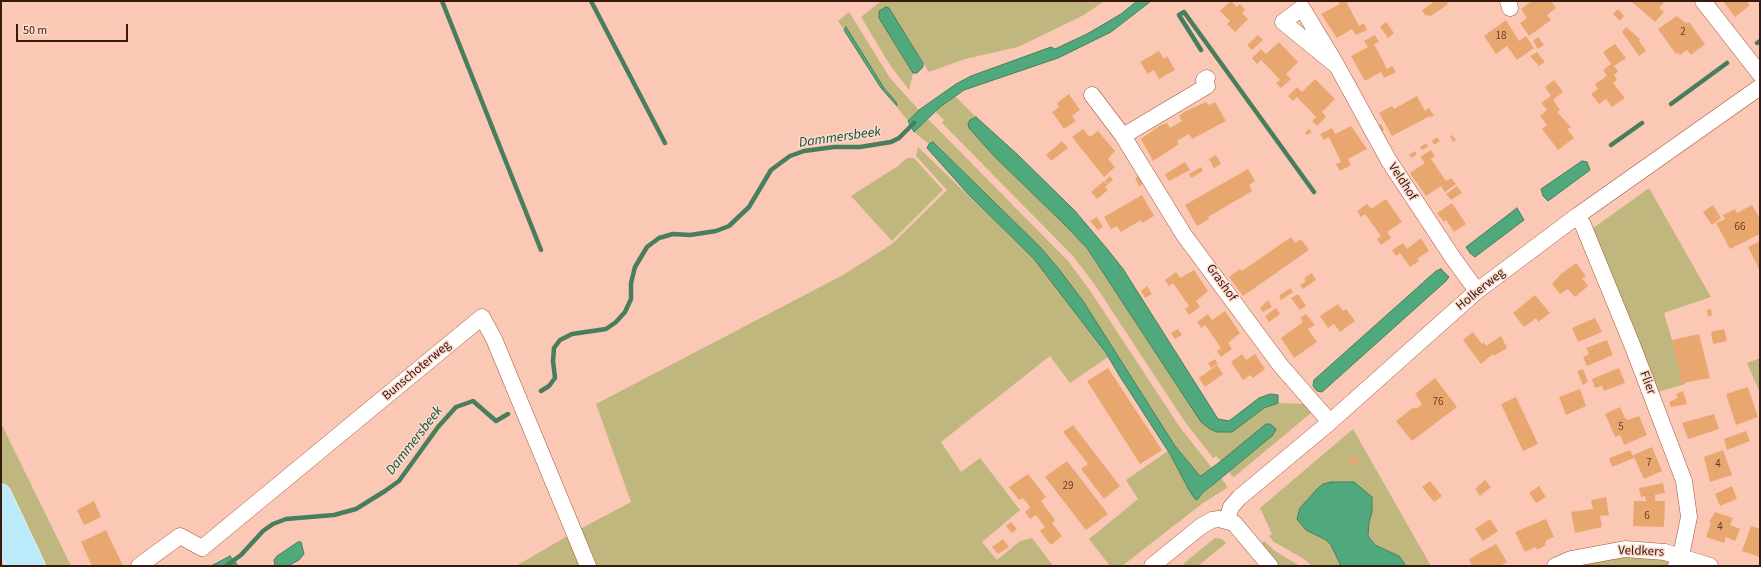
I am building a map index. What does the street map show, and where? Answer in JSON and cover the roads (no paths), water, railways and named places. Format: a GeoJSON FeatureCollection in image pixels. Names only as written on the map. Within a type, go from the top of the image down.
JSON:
{"type":"FeatureCollection","features":[{"type":"Feature","properties":{"kind":"main road"},"geometry":{"type":"LineString","coordinates":[[1,494],[35,566]]}},
{"type":"Feature","properties":{"kind":"main road"},"geometry":{"type":"LineString","coordinates":[[1,531],[17,566]]}},
{"type":"Feature","properties":{"kind":"street"},"geometry":{"type":"LineString","coordinates":[[1703,1],[1760,74]]}},
{"type":"Feature","properties":{"kind":"street","name":"Veldhof"},"geometry":{"type":"LineString","coordinates":[[1337,66],[1388,161],[1477,291]]}},
{"type":"Feature","properties":{"kind":"street"},"geometry":{"type":"LineString","coordinates":[[1123,136],[1207,86],[1204,80],[1207,78]]}},
{"type":"Feature","properties":{"kind":"street","name":"Holkerweg"},"geometry":{"type":"LineString","coordinates":[[1226,520],[1231,507],[1240,497],[1330,422],[1477,291],[1577,216],[1760,87]]}},
{"type":"Feature","properties":{"kind":"street","name":"Grashof"},"geometry":{"type":"LineString","coordinates":[[1092,94],[1123,136],[1184,235],[1281,366],[1330,422]]}},
{"type":"Feature","properties":{"kind":"street","name":"Flier"},"geometry":{"type":"LineString","coordinates":[[1577,216],[1583,225],[1630,340],[1684,481],[1688,517],[1679,561]]}},
{"type":"Feature","properties":{"kind":"street","name":"Bunschoterweg"},"geometry":{"type":"LineString","coordinates":[[139,566],[180,536],[202,548],[482,317],[494,339],[588,566]]}},
{"type":"Feature","properties":{"kind":"street"},"geometry":{"type":"LineString","coordinates":[[1152,566],[1207,523],[1219,519],[1234,523],[1270,566]]}},
{"type":"Feature","properties":{"kind":"street","name":"Veldkers"},"geometry":{"type":"LineString","coordinates":[[1555,566],[1571,559],[1624,549],[1665,552],[1679,561],[1710,566]]}},
{"type":"Feature","properties":{"kind":"waterway"},"geometry":{"type":"LineString","coordinates":[[442,1],[541,250]]}},
{"type":"Feature","properties":{"kind":"waterway"},"geometry":{"type":"LineString","coordinates":[[591,1],[665,143]]}},
{"type":"Feature","properties":{"kind":"waterway"},"geometry":{"type":"LineString","coordinates":[[1201,50],[1179,15],[1184,12],[1314,192]]}},
{"type":"Feature","properties":{"kind":"waterway"},"geometry":{"type":"LineString","coordinates":[[1671,104],[1727,63]]}},
{"type":"Feature","properties":{"kind":"waterway","name":"Dammersbeek"},"geometry":{"type":"LineString","coordinates":[[541,391],[549,386],[555,378],[553,361],[554,348],[560,340],[572,334],[606,329],[616,322],[625,312],[631,299],[631,283],[635,267],[647,247],[659,238],[673,234],[690,235],[716,231],[729,226],[749,207],[771,170],[790,156],[804,151],[834,147],[860,147],[891,142],[899,138],[914,123]]}},
{"type":"Feature","properties":{"kind":"waterway"},"geometry":{"type":"LineString","coordinates":[[1611,145],[1642,123]]}},
{"type":"Feature","properties":{"kind":"waterway","name":"Dammersbeek"},"geometry":{"type":"LineString","coordinates":[[226,566],[241,555],[263,531],[273,524],[286,519],[334,515],[356,509],[385,491],[399,481],[438,427],[456,407],[473,401],[496,421],[508,414]]}}]}
